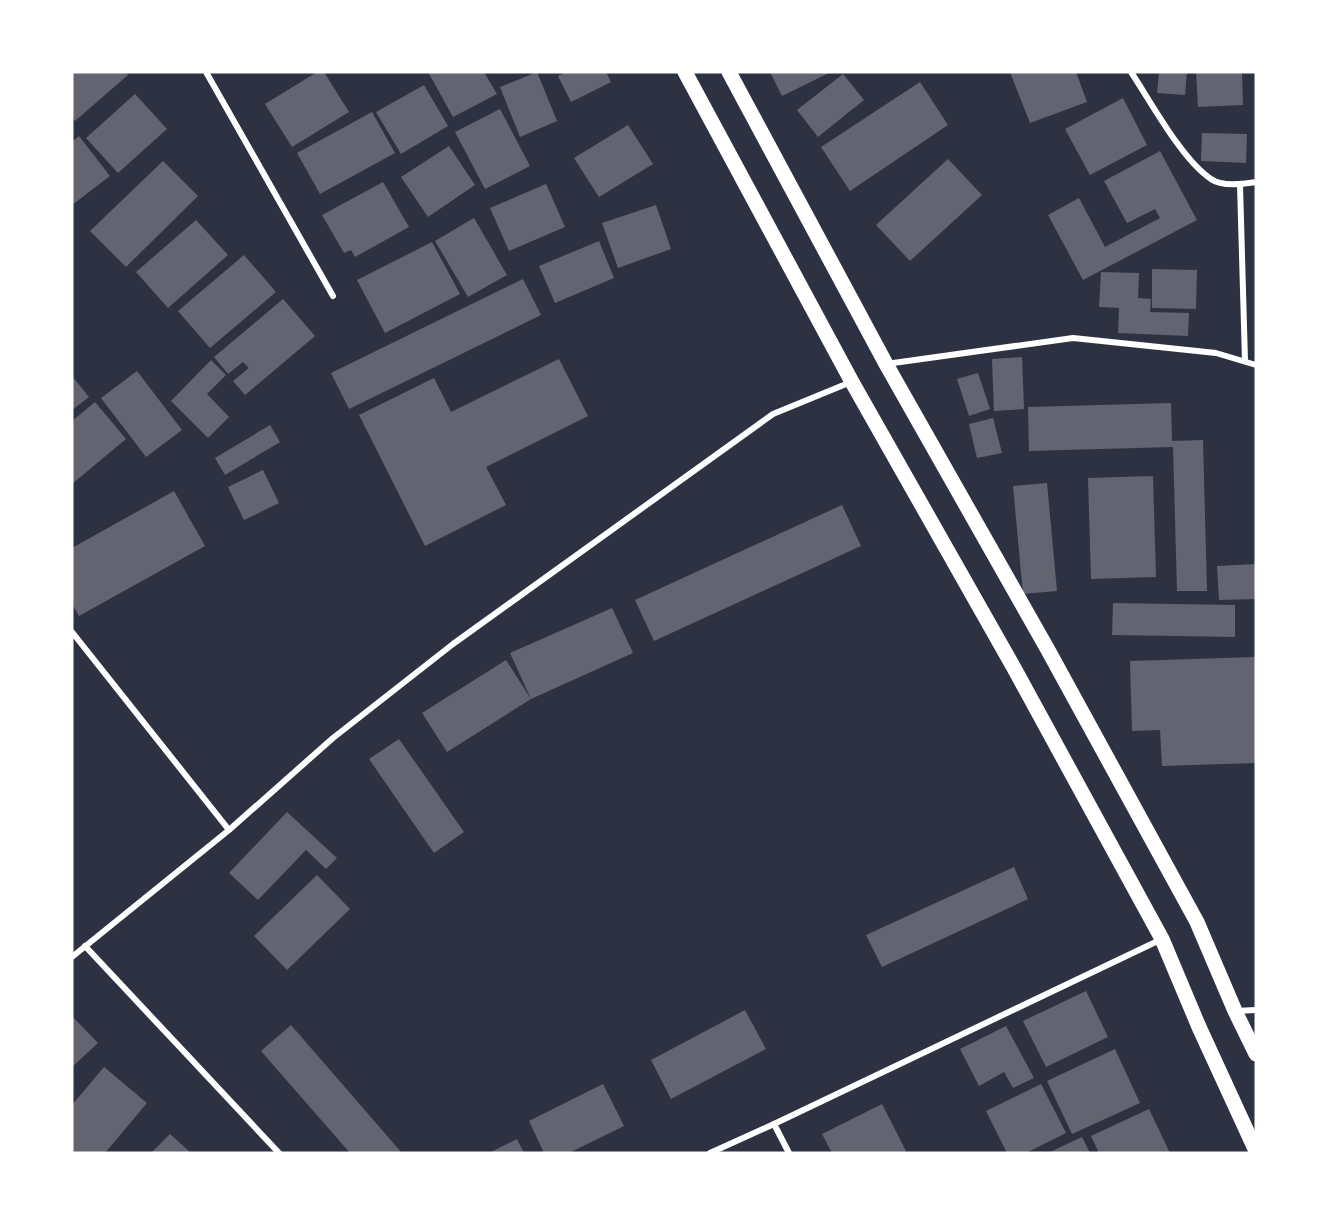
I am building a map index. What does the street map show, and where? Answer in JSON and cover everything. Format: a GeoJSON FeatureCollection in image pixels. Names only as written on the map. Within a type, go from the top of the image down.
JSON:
{"type":"FeatureCollection","features":[{"type":"Feature","properties":{"kind":"main road"},"geometry":{"type":"LineString","coordinates":[[685,72],[852,382],[1008,658],[1162,939],[1199,1027],[1256,1151]]}},
{"type":"Feature","properties":{"kind":"main road"},"geometry":{"type":"LineString","coordinates":[[729,72],[886,364],[1048,650],[1197,922],[1256,1054]]}},
{"type":"Feature","properties":{"kind":"street"},"geometry":{"type":"LineString","coordinates":[[207,72],[333,296]]}},
{"type":"Feature","properties":{"kind":"street"},"geometry":{"type":"LineString","coordinates":[[1131,72],[1188,158],[1212,180],[1240,184],[1256,182]]}},
{"type":"Feature","properties":{"kind":"street"},"geometry":{"type":"LineString","coordinates":[[1240,184],[1245,361]]}},
{"type":"Feature","properties":{"kind":"street"},"geometry":{"type":"LineString","coordinates":[[886,364],[1073,338],[1216,353],[1256,365]]}},
{"type":"Feature","properties":{"kind":"street"},"geometry":{"type":"LineString","coordinates":[[72,957],[229,830],[333,738],[453,644],[773,414],[852,382]]}},
{"type":"Feature","properties":{"kind":"street"},"geometry":{"type":"LineString","coordinates":[[72,632],[229,830]]}},
{"type":"Feature","properties":{"kind":"street"},"geometry":{"type":"LineString","coordinates":[[710,1153],[1162,939]]}},
{"type":"Feature","properties":{"kind":"street"},"geometry":{"type":"LineString","coordinates":[[85,946],[279,1153]]}},
{"type":"Feature","properties":{"kind":"street"},"geometry":{"type":"LineString","coordinates":[[1235,1011],[1256,1010]]}},
{"type":"Feature","properties":{"kind":"street"},"geometry":{"type":"LineString","coordinates":[[774,1124],[789,1153]]}},
{"type":"Feature","properties":{"kind":"building"},"geometry":{"type":"Polygon","coordinates":[[[72,72],[126,72],[128,75],[75,121],[72,117],[72,72]]]}},
{"type":"Feature","properties":{"kind":"building"},"geometry":{"type":"Polygon","coordinates":[[[317,72],[324,72],[349,112],[292,147],[265,104],[317,72]]]}},
{"type":"Feature","properties":{"kind":"building"},"geometry":{"type":"Polygon","coordinates":[[[428,72],[484,72],[497,94],[453,117],[428,72]]]}},
{"type":"Feature","properties":{"kind":"building"},"geometry":{"type":"Polygon","coordinates":[[[537,72],[557,121],[520,137],[500,87],[537,72]]]}},
{"type":"Feature","properties":{"kind":"building"},"geometry":{"type":"Polygon","coordinates":[[[566,72],[606,72],[611,82],[571,102],[558,76],[566,72]]]}},
{"type":"Feature","properties":{"kind":"building"},"geometry":{"type":"Polygon","coordinates":[[[770,72],[831,72],[782,96],[770,72]]]}},
{"type":"Feature","properties":{"kind":"building"},"geometry":{"type":"Polygon","coordinates":[[[1010,72],[1076,72],[1087,102],[1030,123],[1010,72]]]}},
{"type":"Feature","properties":{"kind":"building"},"geometry":{"type":"Polygon","coordinates":[[[1159,72],[1187,72],[1185,95],[1157,93],[1159,72]]]}},
{"type":"Feature","properties":{"kind":"building"},"geometry":{"type":"Polygon","coordinates":[[[1196,72],[1242,72],[1243,105],[1198,107],[1196,72]]]}},
{"type":"Feature","properties":{"kind":"building"},"geometry":{"type":"Polygon","coordinates":[[[843,74],[864,100],[818,137],[797,110],[843,74]]]}},
{"type":"Feature","properties":{"kind":"building"},"geometry":{"type":"Polygon","coordinates":[[[920,82],[948,125],[850,191],[821,147],[920,82]]]}},
{"type":"Feature","properties":{"kind":"building"},"geometry":{"type":"Polygon","coordinates":[[[424,85],[448,126],[401,154],[376,112],[424,85]]]}},
{"type":"Feature","properties":{"kind":"building"},"geometry":{"type":"Polygon","coordinates":[[[135,94],[167,129],[118,173],[86,138],[135,94]]]}},
{"type":"Feature","properties":{"kind":"building"},"geometry":{"type":"Polygon","coordinates":[[[1123,98],[1147,145],[1090,175],[1065,129],[1123,98]]]}},
{"type":"Feature","properties":{"kind":"building"},"geometry":{"type":"Polygon","coordinates":[[[500,109],[530,166],[485,189],[455,132],[500,109]]]}},
{"type":"Feature","properties":{"kind":"building"},"geometry":{"type":"Polygon","coordinates":[[[372,112],[395,153],[320,194],[297,153],[372,112]]]}},
{"type":"Feature","properties":{"kind":"building"},"geometry":{"type":"Polygon","coordinates":[[[628,125],[653,164],[599,197],[574,158],[628,125]]]}},
{"type":"Feature","properties":{"kind":"building"},"geometry":{"type":"Polygon","coordinates":[[[1202,133],[1247,134],[1246,163],[1201,161],[1202,133]]]}},
{"type":"Feature","properties":{"kind":"building"},"geometry":{"type":"Polygon","coordinates":[[[79,136],[110,176],[72,205],[72,142],[79,136]]]}},
{"type":"Feature","properties":{"kind":"building"},"geometry":{"type":"Polygon","coordinates":[[[449,146],[475,185],[428,217],[401,177],[449,146]]]}},
{"type":"Feature","properties":{"kind":"building"},"geometry":{"type":"Polygon","coordinates":[[[1160,151],[1197,220],[1083,280],[1048,215],[1079,198],[1105,247],[1160,218],[1155,209],[1127,223],[1104,181],[1160,151]]]}},
{"type":"Feature","properties":{"kind":"building"},"geometry":{"type":"Polygon","coordinates":[[[948,159],[982,195],[910,261],[876,225],[948,159]]]}},
{"type":"Feature","properties":{"kind":"building"},"geometry":{"type":"Polygon","coordinates":[[[163,161],[198,196],[126,267],[90,231],[163,161]]]}},
{"type":"Feature","properties":{"kind":"building"},"geometry":{"type":"Polygon","coordinates":[[[383,182],[409,227],[355,257],[351,250],[344,253],[322,215],[383,182]]]}},
{"type":"Feature","properties":{"kind":"building"},"geometry":{"type":"Polygon","coordinates":[[[546,184],[565,227],[509,251],[490,208],[546,184]]]}},
{"type":"Feature","properties":{"kind":"building"},"geometry":{"type":"Polygon","coordinates":[[[656,205],[671,249],[618,268],[602,223],[656,205]]]}},
{"type":"Feature","properties":{"kind":"building"},"geometry":{"type":"Polygon","coordinates":[[[474,218],[507,275],[468,297],[435,241],[474,218]]]}},
{"type":"Feature","properties":{"kind":"building"},"geometry":{"type":"Polygon","coordinates":[[[196,220],[228,255],[168,308],[136,272],[196,220]]]}},
{"type":"Feature","properties":{"kind":"building"},"geometry":{"type":"Polygon","coordinates":[[[599,241],[614,278],[555,303],[539,266],[599,241]]]}},
{"type":"Feature","properties":{"kind":"building"},"geometry":{"type":"Polygon","coordinates":[[[432,242],[460,294],[385,333],[357,280],[432,242]]]}},
{"type":"Feature","properties":{"kind":"building"},"geometry":{"type":"Polygon","coordinates":[[[244,255],[276,292],[210,348],[178,311],[244,255]]]}},
{"type":"Feature","properties":{"kind":"building"},"geometry":{"type":"Polygon","coordinates":[[[1152,269],[1197,270],[1196,309],[1152,308],[1152,269]]]}},
{"type":"Feature","properties":{"kind":"building"},"geometry":{"type":"Polygon","coordinates":[[[1101,272],[1139,273],[1138,298],[1151,299],[1150,312],[1189,313],[1188,336],[1118,333],[1119,308],[1099,307],[1101,272]]]}},
{"type":"Feature","properties":{"kind":"building"},"geometry":{"type":"Polygon","coordinates":[[[523,279],[541,315],[349,409],[331,373],[523,279]]]}},
{"type":"Feature","properties":{"kind":"building"},"geometry":{"type":"Polygon","coordinates":[[[283,299],[315,336],[245,395],[233,381],[249,368],[243,362],[228,374],[214,357],[283,299]]]}},
{"type":"Feature","properties":{"kind":"building"},"geometry":{"type":"Polygon","coordinates":[[[1022,357],[1024,409],[994,411],[992,359],[1022,357]]]}},
{"type":"Feature","properties":{"kind":"building"},"geometry":{"type":"Polygon","coordinates":[[[559,359],[588,416],[486,467],[506,505],[425,546],[359,415],[434,378],[451,412],[559,359]]]}},
{"type":"Feature","properties":{"kind":"building"},"geometry":{"type":"Polygon","coordinates":[[[211,360],[226,375],[207,394],[229,417],[208,438],[171,401],[211,360]]]}},
{"type":"Feature","properties":{"kind":"building"},"geometry":{"type":"Polygon","coordinates":[[[137,371],[182,430],[146,457],[101,398],[137,371]]]}},
{"type":"Feature","properties":{"kind":"building"},"geometry":{"type":"Polygon","coordinates":[[[978,373],[990,409],[969,416],[957,379],[978,373]]]}},
{"type":"Feature","properties":{"kind":"building"},"geometry":{"type":"Polygon","coordinates":[[[72,376],[89,397],[72,410],[72,376]]]}},
{"type":"Feature","properties":{"kind":"building"},"geometry":{"type":"Polygon","coordinates":[[[95,402],[126,439],[72,484],[72,421],[95,402]]]}},
{"type":"Feature","properties":{"kind":"building"},"geometry":{"type":"Polygon","coordinates":[[[1171,403],[1172,441],[1203,440],[1207,591],[1177,591],[1173,447],[1029,451],[1028,407],[1171,403]]]}},
{"type":"Feature","properties":{"kind":"building"},"geometry":{"type":"Polygon","coordinates":[[[993,418],[1002,453],[977,458],[969,424],[993,418]]]}},
{"type":"Feature","properties":{"kind":"building"},"geometry":{"type":"Polygon","coordinates":[[[270,425],[280,442],[225,475],[215,458],[270,425]]]}},
{"type":"Feature","properties":{"kind":"building"},"geometry":{"type":"Polygon","coordinates":[[[263,470],[279,503],[244,520],[228,487],[263,470]]]}},
{"type":"Feature","properties":{"kind":"building"},"geometry":{"type":"Polygon","coordinates":[[[1153,476],[1156,577],[1091,579],[1088,478],[1153,476]]]}},
{"type":"Feature","properties":{"kind":"building"},"geometry":{"type":"Polygon","coordinates":[[[1047,483],[1057,591],[1023,594],[1013,486],[1047,483]]]}},
{"type":"Feature","properties":{"kind":"building"},"geometry":{"type":"Polygon","coordinates":[[[174,491],[205,546],[79,616],[72,604],[72,548],[174,491]]]}},
{"type":"Feature","properties":{"kind":"building"},"geometry":{"type":"Polygon","coordinates":[[[842,505],[861,546],[654,641],[635,600],[842,505]]]}},
{"type":"Feature","properties":{"kind":"building"},"geometry":{"type":"Polygon","coordinates":[[[1256,564],[1256,599],[1219,600],[1217,566],[1256,564]]]}},
{"type":"Feature","properties":{"kind":"building"},"geometry":{"type":"Polygon","coordinates":[[[1113,603],[1235,605],[1235,637],[1112,635],[1113,603]]]}},
{"type":"Feature","properties":{"kind":"building"},"geometry":{"type":"Polygon","coordinates":[[[612,608],[633,653],[531,699],[510,653],[612,608]]]}},
{"type":"Feature","properties":{"kind":"building"},"geometry":{"type":"Polygon","coordinates":[[[1256,657],[1256,763],[1162,766],[1160,730],[1132,731],[1130,661],[1256,657]]]}},
{"type":"Feature","properties":{"kind":"building"},"geometry":{"type":"Polygon","coordinates":[[[506,660],[531,699],[447,752],[422,713],[506,660]]]}},
{"type":"Feature","properties":{"kind":"building"},"geometry":{"type":"Polygon","coordinates":[[[399,739],[464,832],[434,853],[369,759],[399,739]]]}},
{"type":"Feature","properties":{"kind":"building"},"geometry":{"type":"Polygon","coordinates":[[[287,812],[337,858],[326,869],[306,850],[258,900],[229,873],[287,812]]]}},
{"type":"Feature","properties":{"kind":"building"},"geometry":{"type":"Polygon","coordinates":[[[1014,867],[1028,899],[882,967],[866,935],[1014,867]]]}},
{"type":"Feature","properties":{"kind":"building"},"geometry":{"type":"Polygon","coordinates":[[[317,875],[350,909],[287,970],[254,936],[317,875]]]}},
{"type":"Feature","properties":{"kind":"building"},"geometry":{"type":"Polygon","coordinates":[[[1086,991],[1108,1037],[1046,1067],[1023,1021],[1086,991]]]}},
{"type":"Feature","properties":{"kind":"building"},"geometry":{"type":"Polygon","coordinates":[[[745,1010],[766,1049],[671,1099],[651,1060],[745,1010]]]}},
{"type":"Feature","properties":{"kind":"building"},"geometry":{"type":"Polygon","coordinates":[[[72,1016],[98,1043],[72,1067],[72,1016]]]}},
{"type":"Feature","properties":{"kind":"building"},"geometry":{"type":"Polygon","coordinates":[[[291,1025],[402,1153],[350,1153],[261,1051],[291,1025]]]}},
{"type":"Feature","properties":{"kind":"building"},"geometry":{"type":"Polygon","coordinates":[[[1006,1026],[1034,1078],[1013,1088],[1004,1072],[979,1086],[960,1049],[1006,1026]]]}},
{"type":"Feature","properties":{"kind":"building"},"geometry":{"type":"Polygon","coordinates":[[[1115,1049],[1140,1103],[1072,1134],[1047,1081],[1115,1049]]]}},
{"type":"Feature","properties":{"kind":"building"},"geometry":{"type":"Polygon","coordinates":[[[104,1067],[147,1103],[105,1153],[72,1153],[72,1105],[104,1067]]]}},
{"type":"Feature","properties":{"kind":"building"},"geometry":{"type":"Polygon","coordinates":[[[603,1084],[624,1126],[569,1153],[544,1153],[529,1121],[603,1084]]]}},
{"type":"Feature","properties":{"kind":"building"},"geometry":{"type":"Polygon","coordinates":[[[1041,1084],[1066,1133],[1026,1153],[1007,1153],[986,1111],[1041,1084]]]}},
{"type":"Feature","properties":{"kind":"building"},"geometry":{"type":"Polygon","coordinates":[[[882,1104],[906,1151],[902,1153],[832,1153],[822,1134],[882,1104]]]}},
{"type":"Feature","properties":{"kind":"building"},"geometry":{"type":"Polygon","coordinates":[[[1149,1109],[1170,1153],[1099,1153],[1091,1136],[1149,1109]]]}},
{"type":"Feature","properties":{"kind":"building"},"geometry":{"type":"Polygon","coordinates":[[[170,1134],[191,1153],[151,1153],[170,1134]]]}},
{"type":"Feature","properties":{"kind":"building"},"geometry":{"type":"Polygon","coordinates":[[[1082,1137],[1090,1153],[1048,1153],[1082,1137]]]}},
{"type":"Feature","properties":{"kind":"building"},"geometry":{"type":"Polygon","coordinates":[[[517,1139],[524,1153],[489,1153],[517,1139]]]}}]}
